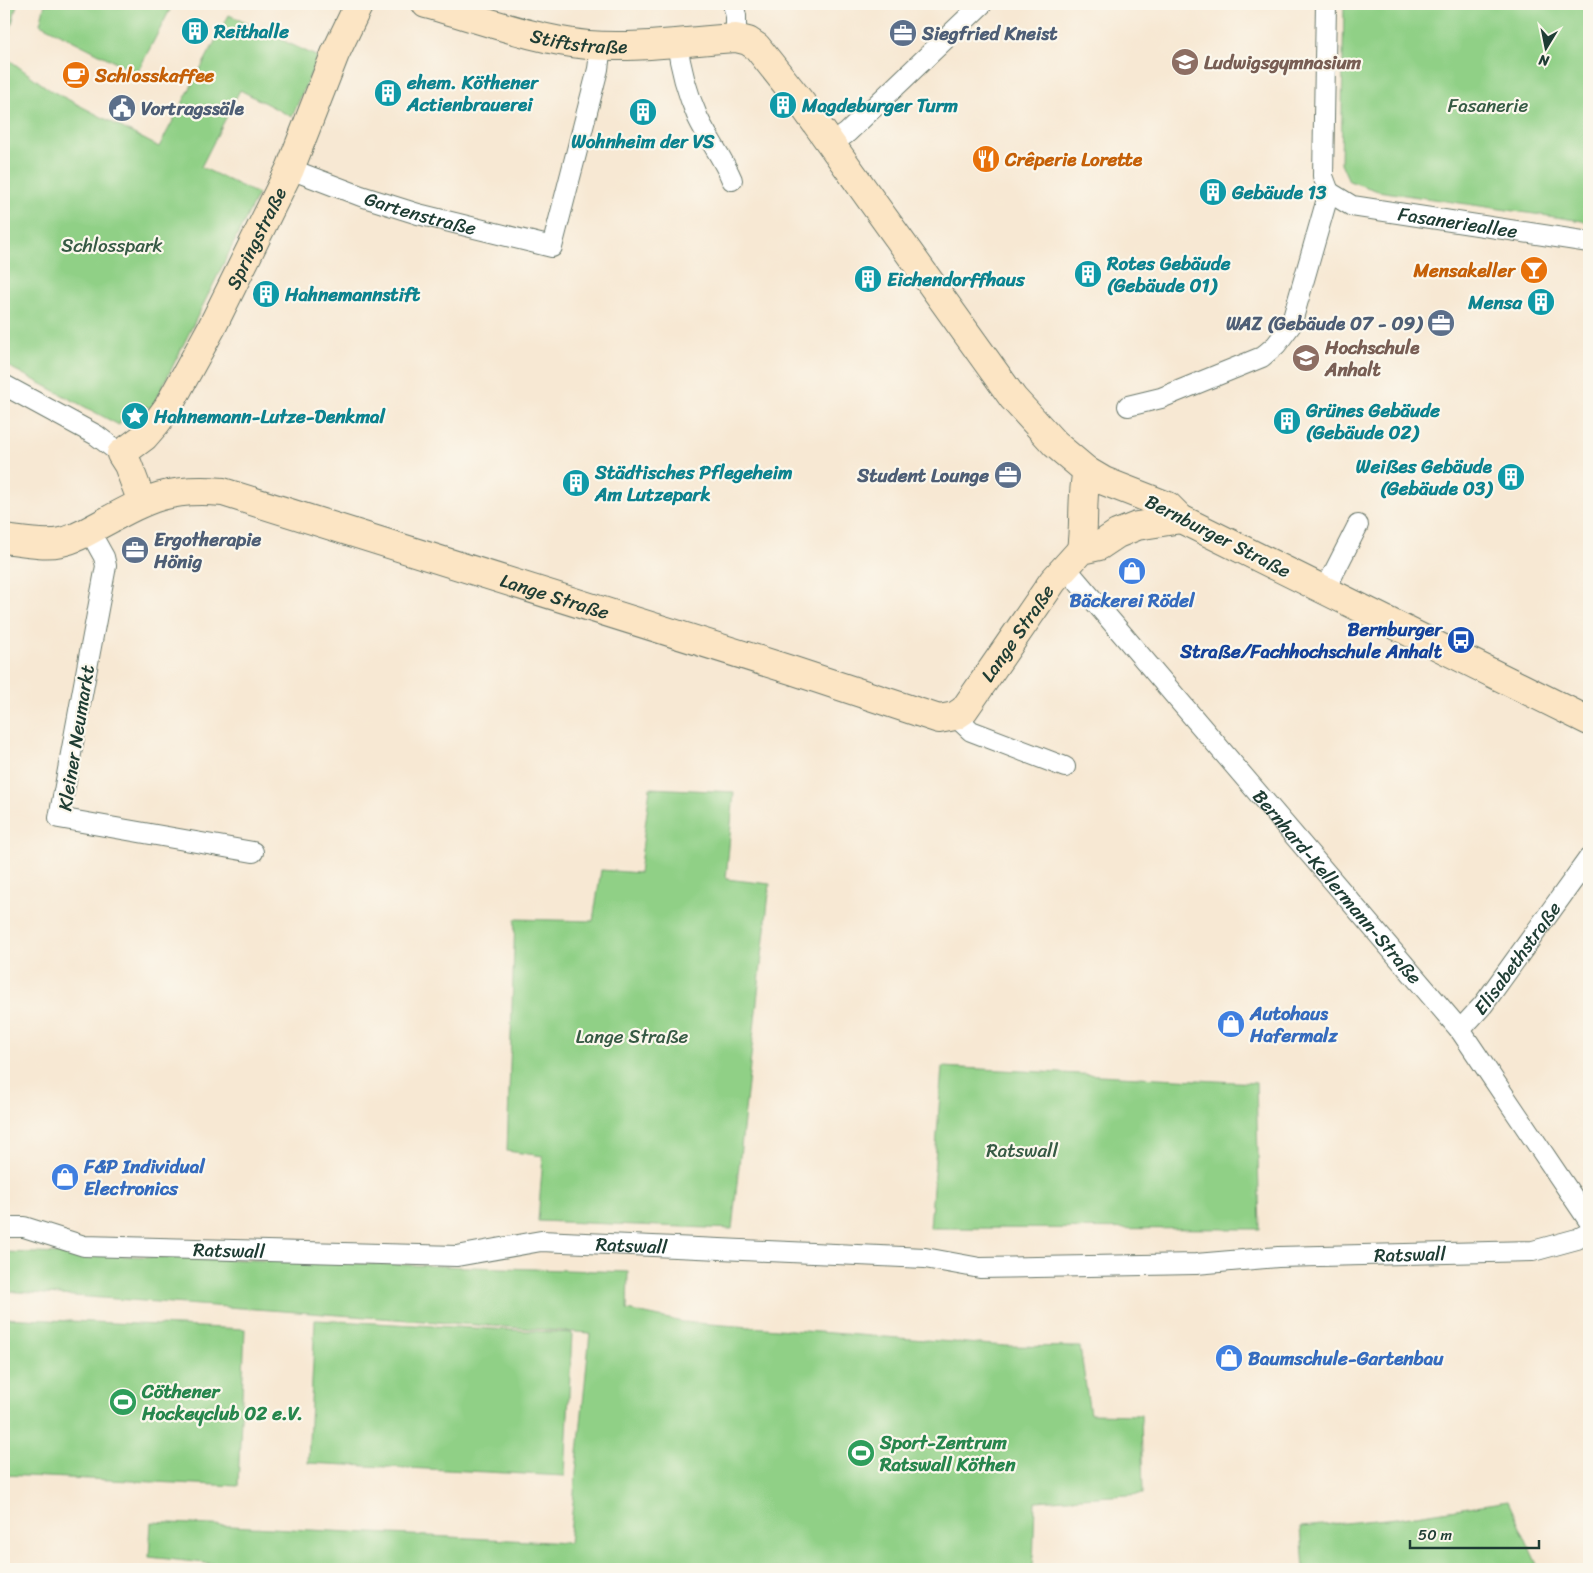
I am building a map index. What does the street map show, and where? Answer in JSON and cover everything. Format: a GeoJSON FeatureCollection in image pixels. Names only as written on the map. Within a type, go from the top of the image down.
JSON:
{"type":"FeatureCollection","features":[{"type":"Feature","properties":{"kind":"main road","name":"Springstraße"},"geometry":{"type":"LineString","coordinates":[[121,454],[144,437],[168,407],[212,327],[290,169],[335,54],[359,4]]}},
{"type":"Feature","properties":{"kind":"main road","name":"Stiftstraße"},"geometry":{"type":"LineString","coordinates":[[426,4],[554,40],[601,46],[736,38]]}},
{"type":"Feature","properties":{"kind":"main road","name":"Bernburger Straße"},"geometry":{"type":"LineString","coordinates":[[736,38],[757,46],[803,105],[1013,398],[1055,444],[1087,470],[1104,481],[1168,506],[1181,519],[1589,719]]}},
{"type":"Feature","properties":{"kind":"main road"},"geometry":{"type":"LineString","coordinates":[[121,454],[146,500]]}},
{"type":"Feature","properties":{"kind":"main road"},"geometry":{"type":"LineString","coordinates":[[1073,558],[1084,525],[1083,491],[1087,470]]}},
{"type":"Feature","properties":{"kind":"main road","name":"Lange Straße"},"geometry":{"type":"LineString","coordinates":[[4,539],[52,544],[69,540],[146,500],[186,490],[223,492],[791,670],[933,718],[955,716],[972,701],[1053,581],[1073,558]]}},
{"type":"Feature","properties":{"kind":"main road"},"geometry":{"type":"LineString","coordinates":[[1073,558],[1100,546],[1117,534],[1137,526],[1181,519]]}},
{"type":"Feature","properties":{"kind":"street"},"geometry":{"type":"LineString","coordinates":[[733,4],[736,16],[736,38]]}},
{"type":"Feature","properties":{"kind":"street"},"geometry":{"type":"LineString","coordinates":[[830,145],[847,133],[982,4]]}},
{"type":"Feature","properties":{"kind":"street"},"geometry":{"type":"LineString","coordinates":[[1128,406],[1161,398],[1262,357],[1276,345],[1291,325],[1329,192],[1323,176],[1326,4]]}},
{"type":"Feature","properties":{"kind":"street"},"geometry":{"type":"LineString","coordinates":[[677,42],[679,58],[698,118],[722,158],[732,180]]}},
{"type":"Feature","properties":{"kind":"street","name":"Gartenstraße"},"geometry":{"type":"LineString","coordinates":[[290,169],[361,196],[418,214],[552,247],[598,70],[601,46]]}},
{"type":"Feature","properties":{"kind":"street","name":"Fasanerieallee"},"geometry":{"type":"LineString","coordinates":[[1329,192],[1352,206],[1589,242]]}},
{"type":"Feature","properties":{"kind":"street"},"geometry":{"type":"LineString","coordinates":[[4,386],[96,435],[121,454]]}},
{"type":"Feature","properties":{"kind":"street"},"geometry":{"type":"LineString","coordinates":[[1325,590],[1358,525]]}},
{"type":"Feature","properties":{"kind":"street","name":"Kleiner Neumarkt"},"geometry":{"type":"LineString","coordinates":[[89,530],[104,557],[106,566],[59,818],[253,852]]}},
{"type":"Feature","properties":{"kind":"street","name":"Bernhard-Kellermann-Straße"},"geometry":{"type":"LineString","coordinates":[[1073,558],[1460,1030],[1589,1221]]}},
{"type":"Feature","properties":{"kind":"street"},"geometry":{"type":"LineString","coordinates":[[955,716],[971,732],[1064,767]]}},
{"type":"Feature","properties":{"kind":"street","name":"Elisabethstraße"},"geometry":{"type":"LineString","coordinates":[[1460,1030],[1482,1005],[1589,858]]}},
{"type":"Feature","properties":{"kind":"street","name":"Ratswall"},"geometry":{"type":"LineString","coordinates":[[4,1227],[24,1228],[84,1246],[457,1256],[541,1242],[925,1258],[980,1268],[1196,1264],[1278,1257],[1534,1251],[1577,1239],[1589,1233]]}},
{"type":"Feature","properties":{"kind":"green space"},"geometry":{"type":"Polygon","coordinates":[[[4,4],[17,4],[4,55],[4,4]]]}},
{"type":"Feature","properties":{"kind":"green space"},"geometry":{"type":"Polygon","coordinates":[[[45,4],[173,4],[137,73],[40,24],[45,4]]]}},
{"type":"Feature","properties":{"kind":"green space","name":"Fasanerie"},"geometry":{"type":"Polygon","coordinates":[[[1344,4],[1589,4],[1589,222],[1378,191],[1349,181],[1341,163],[1344,4]]]}},
{"type":"Feature","properties":{"kind":"green space","name":"Schlosspark"},"geometry":{"type":"Polygon","coordinates":[[[229,15],[318,57],[292,117],[240,90],[201,167],[258,194],[152,408],[139,406],[131,408],[119,425],[4,364],[4,56],[50,90],[159,147],[229,15]]]}},
{"type":"Feature","properties":{"kind":"green space","name":"Lange Straße"},"geometry":{"type":"Polygon","coordinates":[[[650,788],[734,792],[726,879],[770,884],[732,1229],[538,1221],[543,1156],[507,1151],[515,919],[593,921],[601,870],[639,873],[650,788]]]}},
{"type":"Feature","properties":{"kind":"green space","name":"Ratswall"},"geometry":{"type":"Polygon","coordinates":[[[942,1067],[1256,1083],[1260,1229],[930,1228],[942,1067]]]}},
{"type":"Feature","properties":{"kind":"green space","name":"Sport-Zentrum Ratswall Köthen"},"geometry":{"type":"Polygon","coordinates":[[[4,1252],[628,1272],[627,1310],[683,1322],[1006,1346],[1080,1347],[1090,1414],[1141,1415],[1143,1494],[1035,1501],[1033,1569],[242,1569],[242,1567],[149,1557],[151,1522],[569,1543],[590,1333],[4,1291],[4,1252]]]}},
{"type":"Feature","properties":{"kind":"green space","name":"Cöthener Hockeyclub 02 e.V."},"geometry":{"type":"Polygon","coordinates":[[[4,1318],[245,1329],[238,1486],[4,1475],[4,1318]]]}},
{"type":"Feature","properties":{"kind":"green space"},"geometry":{"type":"Polygon","coordinates":[[[315,1320],[572,1333],[565,1476],[308,1463],[315,1320]]]}},
{"type":"Feature","properties":{"kind":"green space"},"geometry":{"type":"Polygon","coordinates":[[[1508,1501],[1539,1569],[1304,1569],[1301,1527],[1397,1518],[1508,1501]]]}},
{"type":"Feature","properties":{"kind":"place","name":"Reithalle"},"geometry":{"type":"Point","coordinates":[195,31]}},
{"type":"Feature","properties":{"kind":"place","name":"Siegfried Kneist"},"geometry":{"type":"Point","coordinates":[903,33]}},
{"type":"Feature","properties":{"kind":"place","name":"Ludwigsgymnasium"},"geometry":{"type":"Point","coordinates":[1185,62]}},
{"type":"Feature","properties":{"kind":"place","name":"Schlosskaffee"},"geometry":{"type":"Point","coordinates":[76,75]}},
{"type":"Feature","properties":{"kind":"place","name":"ehem. Köthener Actienbrauerei"},"geometry":{"type":"Point","coordinates":[388,93]}},
{"type":"Feature","properties":{"kind":"place","name":"Magdeburger Turm"},"geometry":{"type":"Point","coordinates":[783,105]}},
{"type":"Feature","properties":{"kind":"place","name":"Vortragssäle"},"geometry":{"type":"Point","coordinates":[122,108]}},
{"type":"Feature","properties":{"kind":"place","name":"Wohnheim der VS"},"geometry":{"type":"Point","coordinates":[643,112]}},
{"type":"Feature","properties":{"kind":"place","name":"Crêperie Lorette"},"geometry":{"type":"Point","coordinates":[986,159]}},
{"type":"Feature","properties":{"kind":"place","name":"Gebäude 13"},"geometry":{"type":"Point","coordinates":[1213,192]}},
{"type":"Feature","properties":{"kind":"place","name":"Mensakeller"},"geometry":{"type":"Point","coordinates":[1534,270]}},
{"type":"Feature","properties":{"kind":"place","name":"Rotes Gebäude (Gebäude 01)"},"geometry":{"type":"Point","coordinates":[1088,274]}},
{"type":"Feature","properties":{"kind":"place","name":"Eichendorffhaus"},"geometry":{"type":"Point","coordinates":[868,279]}},
{"type":"Feature","properties":{"kind":"place","name":"Hahnemannstift"},"geometry":{"type":"Point","coordinates":[266,294]}},
{"type":"Feature","properties":{"kind":"place","name":"Mensa"},"geometry":{"type":"Point","coordinates":[1541,302]}},
{"type":"Feature","properties":{"kind":"place","name":"WAZ (Gebäude 07 - 09)"},"geometry":{"type":"Point","coordinates":[1441,323]}},
{"type":"Feature","properties":{"kind":"place","name":"Hochschule Anhalt"},"geometry":{"type":"Point","coordinates":[1306,358]}},
{"type":"Feature","properties":{"kind":"place","name":"Hahnemann-Lutze-Denkmal"},"geometry":{"type":"Point","coordinates":[135,416]}},
{"type":"Feature","properties":{"kind":"place","name":"Grünes Gebäude (Gebäude 02)"},"geometry":{"type":"Point","coordinates":[1287,421]}},
{"type":"Feature","properties":{"kind":"place","name":"Student Lounge"},"geometry":{"type":"Point","coordinates":[1008,475]}},
{"type":"Feature","properties":{"kind":"place","name":"Weißes Gebäude (Gebäude 03)"},"geometry":{"type":"Point","coordinates":[1511,477]}},
{"type":"Feature","properties":{"kind":"place","name":"Städtisches Pflegeheim Am Lutzepark"},"geometry":{"type":"Point","coordinates":[576,483]}},
{"type":"Feature","properties":{"kind":"place","name":"Ergotherapie Hönig"},"geometry":{"type":"Point","coordinates":[135,550]}},
{"type":"Feature","properties":{"kind":"place","name":"Bäckerei Rödel"},"geometry":{"type":"Point","coordinates":[1132,571]}},
{"type":"Feature","properties":{"kind":"place","name":"Bernburger Straße/Fachhochschule Anhalt"},"geometry":{"type":"Point","coordinates":[1461,640]}},
{"type":"Feature","properties":{"kind":"place","name":"Autohaus Hafermalz"},"geometry":{"type":"Point","coordinates":[1231,1024]}},
{"type":"Feature","properties":{"kind":"place","name":"F&P Individual Electronics"},"geometry":{"type":"Point","coordinates":[65,1177]}},
{"type":"Feature","properties":{"kind":"place","name":"Baumschule-Gartenbau"},"geometry":{"type":"Point","coordinates":[1229,1358]}},
{"type":"Feature","properties":{"kind":"place","name":"Cöthener Hockeyclub 02 e.V."},"geometry":{"type":"Point","coordinates":[123,1402]}},
{"type":"Feature","properties":{"kind":"place","name":"Sport-Zentrum Ratswall Köthen"},"geometry":{"type":"Point","coordinates":[861,1453]}}]}
